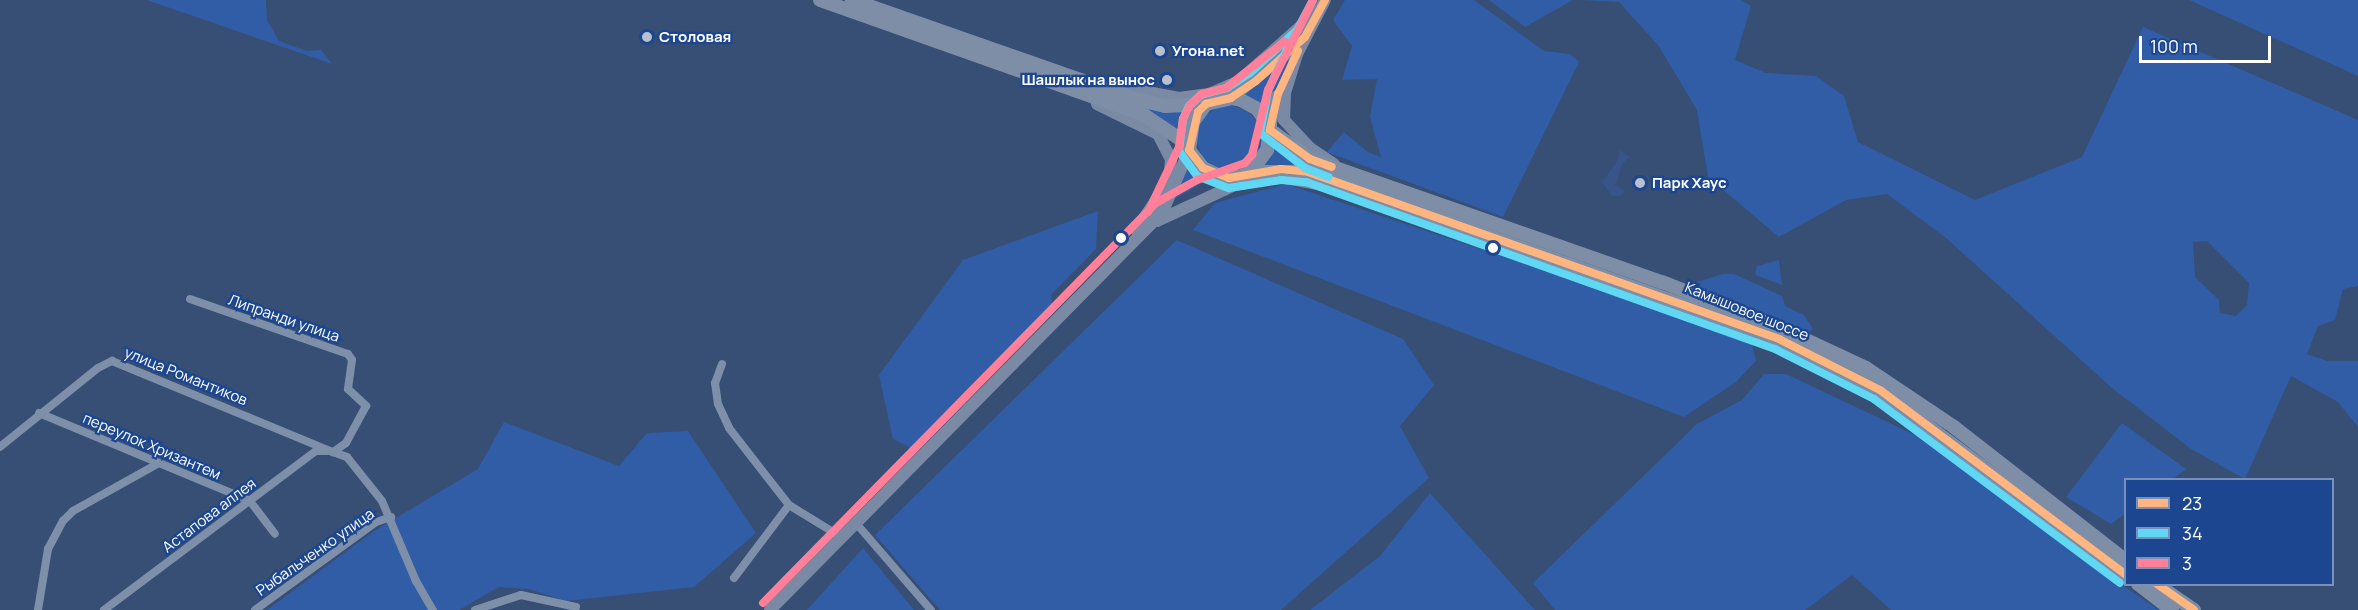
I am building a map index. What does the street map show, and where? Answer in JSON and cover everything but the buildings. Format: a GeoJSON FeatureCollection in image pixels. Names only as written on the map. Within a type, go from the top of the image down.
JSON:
{"type":"FeatureCollection","features":[{"type":"Feature","properties":{"kind":"main road"},"geometry":{"type":"LineString","coordinates":[[820,0],[1144,115],[1189,148],[1203,168],[1229,178]]}},
{"type":"Feature","properties":{"kind":"main road"},"geometry":{"type":"LineString","coordinates":[[852,0],[1090,83],[1165,106],[1206,104],[1231,98],[1305,37]]}},
{"type":"Feature","properties":{"kind":"main road"},"geometry":{"type":"LineString","coordinates":[[1090,83],[1103,82],[1140,93],[1179,98],[1209,94],[1239,81],[1322,5]]}},
{"type":"Feature","properties":{"kind":"main road"},"geometry":{"type":"LineString","coordinates":[[1163,211],[1229,178],[1251,172],[1267,150],[1278,94],[1322,5]]}},
{"type":"Feature","properties":{"kind":"main road"},"geometry":{"type":"LineString","coordinates":[[1298,51],[1285,93],[1284,120],[1310,148],[1342,170]]}},
{"type":"Feature","properties":{"kind":"main road"},"geometry":{"type":"LineString","coordinates":[[1070,89],[1146,126],[1166,144],[1171,160],[1168,181],[1125,249]]}},
{"type":"Feature","properties":{"kind":"main road"},"geometry":{"type":"LineString","coordinates":[[1231,98],[1257,109],[1270,128]]}},
{"type":"Feature","properties":{"kind":"main road"},"geometry":{"type":"LineString","coordinates":[[770,610],[1163,211],[1189,148],[1192,122],[1206,104]]}},
{"type":"Feature","properties":{"kind":"main road","name":"Камышовое шоссе"},"geometry":{"type":"LineString","coordinates":[[1270,128],[1310,159],[1662,282],[1787,331],[1866,368],[1962,434],[2124,559]]}},
{"type":"Feature","properties":{"kind":"main road","name":"Камышовое шоссе"},"geometry":{"type":"LineString","coordinates":[[1251,172],[1308,172],[1703,309],[1835,366],[1880,390],[1936,430],[2124,573]]}},
{"type":"Feature","properties":{"kind":"main road"},"geometry":{"type":"LineString","coordinates":[[1151,224],[1201,197],[1235,184],[1280,177],[1370,194]]}},
{"type":"Feature","properties":{"kind":"main road"},"geometry":{"type":"LineString","coordinates":[[2139,586],[2172,610]]}},
{"type":"Feature","properties":{"kind":"main road"},"geometry":{"type":"LineString","coordinates":[[2158,586],[2194,610]]}},
{"type":"Feature","properties":{"kind":"street","name":"Липранди улица"},"geometry":{"type":"LineString","coordinates":[[190,299],[348,354],[352,360],[348,389],[366,406],[346,443],[333,452]]}},
{"type":"Feature","properties":{"kind":"street","name":"улица Романтиков"},"geometry":{"type":"LineString","coordinates":[[0,447],[39,413],[98,368],[121,362],[333,452]]}},
{"type":"Feature","properties":{"kind":"street"},"geometry":{"type":"LineString","coordinates":[[722,364],[715,383],[718,404],[729,428],[789,505],[841,537]]}},
{"type":"Feature","properties":{"kind":"street","name":"переулок Хризантем"},"geometry":{"type":"LineString","coordinates":[[39,413],[250,501]]}},
{"type":"Feature","properties":{"kind":"street","name":"Астапова аллея"},"geometry":{"type":"LineString","coordinates":[[104,610],[316,451],[333,452]]}},
{"type":"Feature","properties":{"kind":"street"},"geometry":{"type":"LineString","coordinates":[[333,452],[347,457],[391,517],[416,581],[433,610]]}},
{"type":"Feature","properties":{"kind":"street"},"geometry":{"type":"LineString","coordinates":[[38,610],[48,549],[63,521],[73,511],[157,464]]}},
{"type":"Feature","properties":{"kind":"street"},"geometry":{"type":"LineString","coordinates":[[250,501],[275,534]]}},
{"type":"Feature","properties":{"kind":"street"},"geometry":{"type":"LineString","coordinates":[[734,578],[789,505]]}},
{"type":"Feature","properties":{"kind":"street","name":"Рыбальченко улица"},"geometry":{"type":"LineString","coordinates":[[255,610],[376,522],[391,517]]}},
{"type":"Feature","properties":{"kind":"street"},"geometry":{"type":"LineString","coordinates":[[855,522],[932,610]]}},
{"type":"Feature","properties":{"kind":"street"},"geometry":{"type":"LineString","coordinates":[[475,610],[521,595],[575,608]]}},
{"type":"Feature","properties":{"kind":"shaded area"},"geometry":{"type":"Polygon","coordinates":[[[147,0],[266,0],[267,20],[279,41],[307,51],[321,50],[332,64],[147,0]]]}},
{"type":"Feature","properties":{"kind":"shaded area"},"geometry":{"type":"Polygon","coordinates":[[[1345,0],[1474,0],[1544,51],[1570,54],[1579,62],[1503,217],[1327,152],[1344,132],[1368,152],[1381,157],[1370,117],[1377,79],[1342,80],[1352,46],[1333,20],[1345,0]]]}},
{"type":"Feature","properties":{"kind":"shaded area"},"geometry":{"type":"Polygon","coordinates":[[[1489,0],[1573,0],[1525,27],[1489,0]]]}},
{"type":"Feature","properties":{"kind":"shaded area"},"geometry":{"type":"Polygon","coordinates":[[[1582,0],[1741,0],[1751,6],[1735,60],[1766,73],[1816,76],[1844,96],[1858,142],[1975,200],[2082,157],[2143,27],[2358,120],[2358,286],[2343,289],[2335,320],[2318,326],[2307,354],[2327,361],[2358,361],[2358,427],[2338,402],[2291,376],[2245,478],[2243,478],[2191,449],[2112,388],[1946,238],[1887,194],[1846,200],[1779,237],[1708,177],[1697,110],[1658,45],[1619,2],[1582,0]],[[2207,241],[2193,242],[2195,277],[2219,300],[2220,313],[2236,316],[2247,305],[2249,283],[2207,241]]]}},
{"type":"Feature","properties":{"kind":"shaded area"},"geometry":{"type":"Polygon","coordinates":[[[2189,0],[2358,0],[2358,76],[2189,0]]]}},
{"type":"Feature","properties":{"kind":"shaded area"},"geometry":{"type":"Polygon","coordinates":[[[1291,53],[1294,55],[1276,91],[1269,117],[1242,95],[1291,53]]]}},
{"type":"Feature","properties":{"kind":"shaded area"},"geometry":{"type":"Polygon","coordinates":[[[1229,106],[1247,112],[1255,120],[1261,138],[1255,156],[1247,164],[1229,170],[1211,164],[1203,156],[1197,138],[1203,120],[1211,112],[1229,106]]]}},
{"type":"Feature","properties":{"kind":"shaded area"},"geometry":{"type":"Polygon","coordinates":[[[1146,108],[1194,110],[1184,137],[1145,111],[1146,108]]]}},
{"type":"Feature","properties":{"kind":"shaded area"},"geometry":{"type":"Polygon","coordinates":[[[1273,140],[1318,171],[1294,165],[1264,165],[1273,140]]]}},
{"type":"Feature","properties":{"kind":"shaded area"},"geometry":{"type":"Polygon","coordinates":[[[1620,150],[1630,157],[1623,163],[1615,185],[1625,190],[1621,196],[1612,196],[1602,182],[1617,162],[1620,150]]]}},
{"type":"Feature","properties":{"kind":"shaded area"},"geometry":{"type":"Polygon","coordinates":[[[1189,159],[1211,178],[1175,199],[1172,198],[1189,159]]]}},
{"type":"Feature","properties":{"kind":"shaded area"},"geometry":{"type":"Polygon","coordinates":[[[1286,184],[1708,325],[1752,345],[1756,361],[1736,382],[1684,417],[1193,230],[1215,203],[1286,184]]]}},
{"type":"Feature","properties":{"kind":"shaded area"},"geometry":{"type":"Polygon","coordinates":[[[1098,211],[1096,249],[1051,295],[1053,308],[913,449],[893,439],[879,375],[963,260],[1098,211]]]}},
{"type":"Feature","properties":{"kind":"shaded area"},"geometry":{"type":"Polygon","coordinates":[[[1177,240],[1403,339],[1434,385],[1400,426],[1429,478],[1281,610],[940,610],[875,535],[1177,240]]]}},
{"type":"Feature","properties":{"kind":"shaded area"},"geometry":{"type":"Polygon","coordinates":[[[1779,260],[1782,285],[1755,275],[1757,266],[1779,260]]]}},
{"type":"Feature","properties":{"kind":"shaded area"},"geometry":{"type":"Polygon","coordinates":[[[1723,274],[1734,274],[1782,296],[1785,306],[1804,315],[1813,329],[1809,332],[1697,287],[1697,282],[1723,274]]]}},
{"type":"Feature","properties":{"kind":"shaded area"},"geometry":{"type":"Polygon","coordinates":[[[1764,374],[1786,374],[1934,444],[2060,543],[2159,610],[1891,610],[1852,575],[1805,610],[1555,610],[1533,583],[1697,424],[1742,400],[1764,374]]]}},
{"type":"Feature","properties":{"kind":"shaded area"},"geometry":{"type":"Polygon","coordinates":[[[504,422],[619,466],[647,433],[688,431],[756,533],[694,587],[566,601],[529,589],[499,587],[459,610],[267,610],[374,531],[478,469],[504,422]]]}},
{"type":"Feature","properties":{"kind":"shaded area"},"geometry":{"type":"Polygon","coordinates":[[[2122,423],[2186,469],[2174,478],[2124,478],[2124,515],[2111,524],[2066,497],[2122,423]]]}},
{"type":"Feature","properties":{"kind":"shaded area"},"geometry":{"type":"Polygon","coordinates":[[[1430,493],[1535,610],[1310,610],[1380,556],[1430,493]]]}},
{"type":"Feature","properties":{"kind":"shaded area"},"geometry":{"type":"Polygon","coordinates":[[[863,548],[914,610],[807,610],[863,548]]]}},
{"type":"Feature","properties":{"kind":"transit line","name":"34"},"geometry":{"type":"LineString","coordinates":[[1313,0],[1297,30],[1250,73],[1227,88],[1201,95],[1189,106],[1183,119],[1179,151],[1197,176],[1229,188],[1281,180],[1306,182],[1775,349],[1874,399],[2120,583]]}},
{"type":"Feature","properties":{"kind":"transit line","name":"3"},"geometry":{"type":"LineString","coordinates":[[763,603],[1156,203],[1197,180],[1245,163],[1252,155],[1268,90],[1313,0]]}},
{"type":"Feature","properties":{"kind":"transit line","name":"23"},"geometry":{"type":"LineString","coordinates":[[1325,0],[1305,37],[1256,81],[1231,98],[1206,104],[1198,112],[1189,150],[1203,168],[1229,178],[1281,169],[1308,172],[1779,339],[1880,390],[2124,573]]}},
{"type":"Feature","properties":{"kind":"transit line","name":"3"},"geometry":{"type":"LineString","coordinates":[[1148,212],[1179,147],[1183,119],[1190,105],[1202,94],[1226,88],[1285,41]]}},
{"type":"Feature","properties":{"kind":"transit line","name":"34"},"geometry":{"type":"LineString","coordinates":[[1288,47],[1268,91],[1260,133],[1305,168],[1328,177]]}},
{"type":"Feature","properties":{"kind":"transit line","name":"23"},"geometry":{"type":"LineString","coordinates":[[1298,51],[1278,94],[1270,130],[1310,159],[1332,167]]}},
{"type":"Feature","properties":{"kind":"transit line","name":"23"},"geometry":{"type":"LineString","coordinates":[[2160,586],[2194,610]]}},
{"type":"Feature","properties":{"kind":"place","name":"Столовая"},"geometry":{"type":"Point","coordinates":[647,37]}},
{"type":"Feature","properties":{"kind":"place","name":"Угона.net"},"geometry":{"type":"Point","coordinates":[1160,51]}},
{"type":"Feature","properties":{"kind":"place","name":"Шашлык на вынос"},"geometry":{"type":"Point","coordinates":[1167,80]}},
{"type":"Feature","properties":{"kind":"place","name":"Парк Хаус"},"geometry":{"type":"Point","coordinates":[1640,183]}}]}
